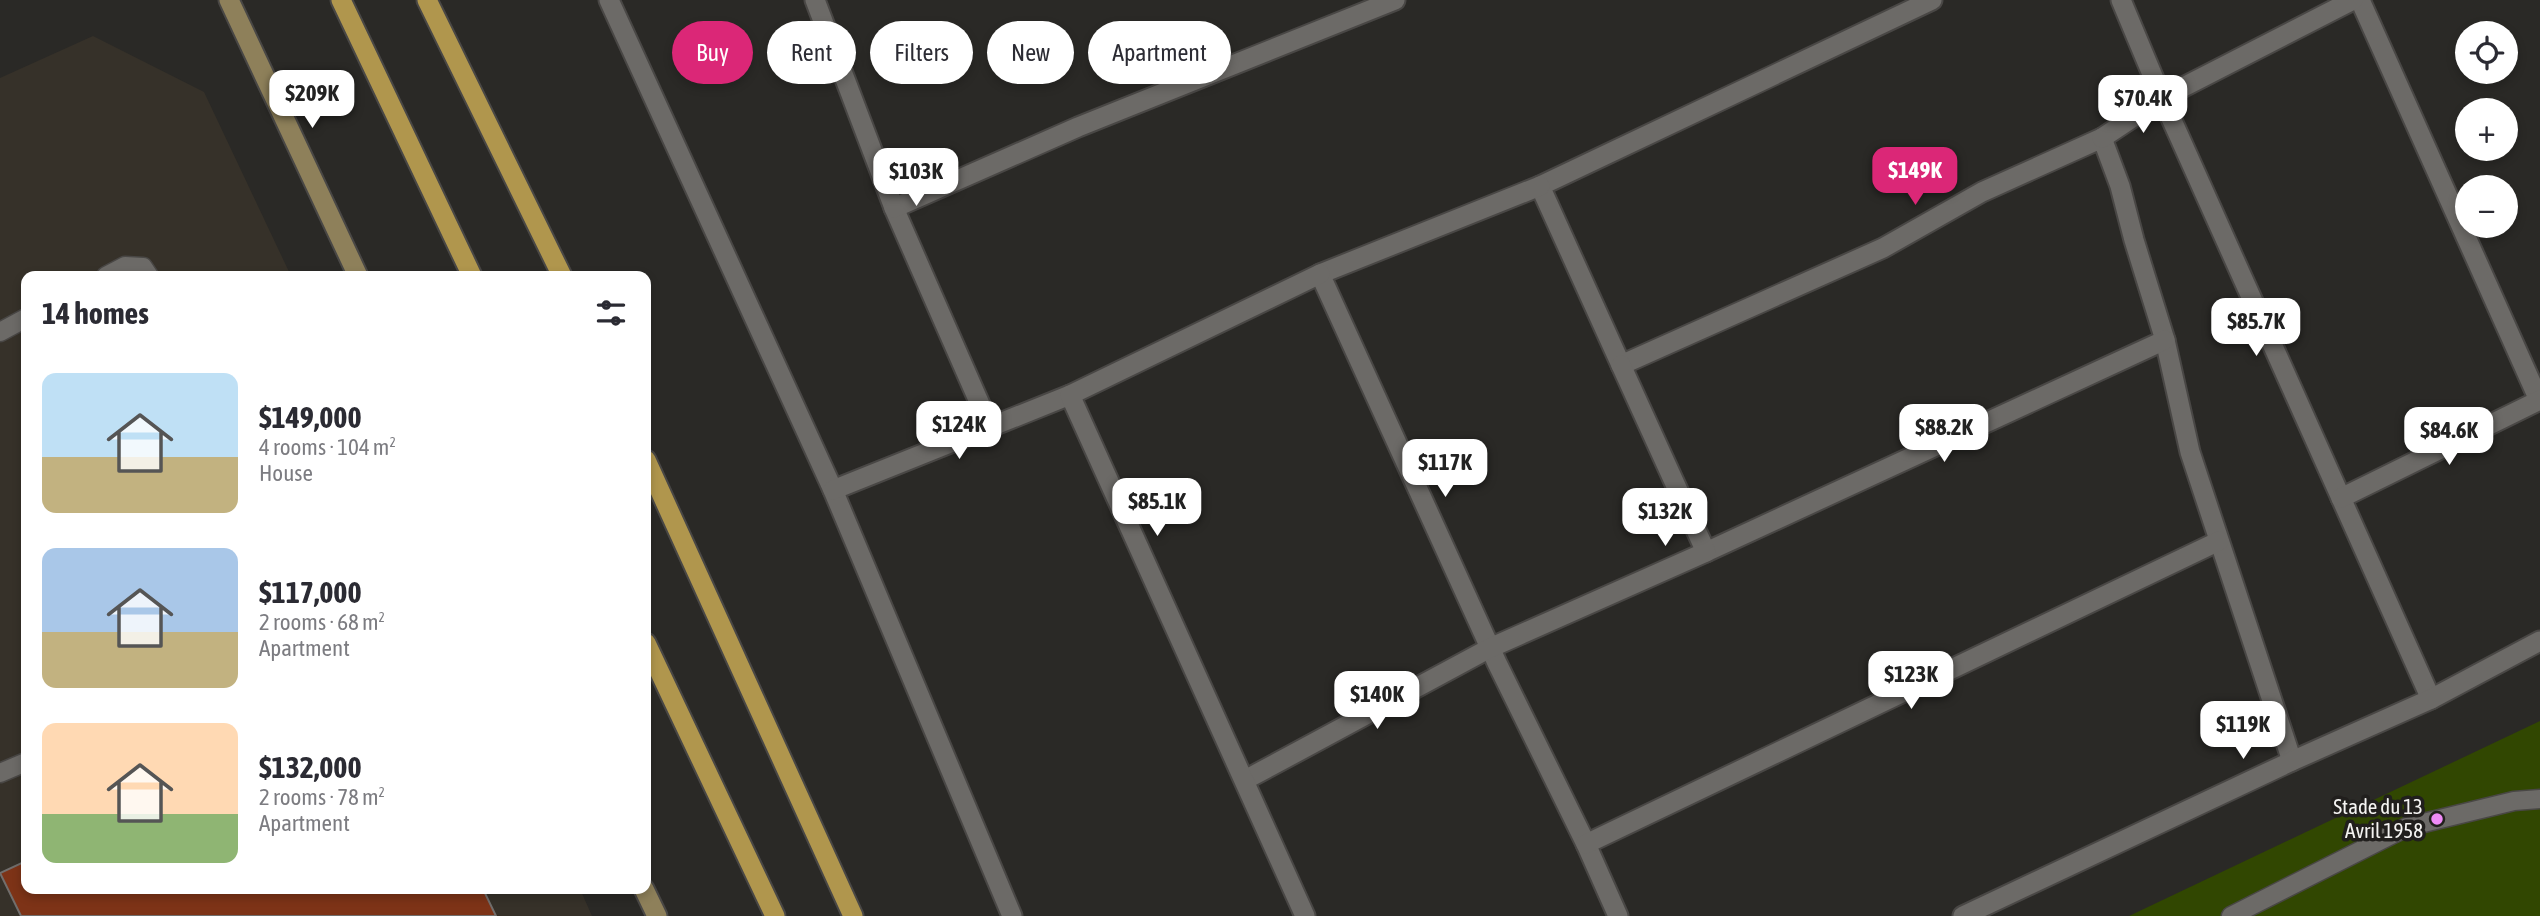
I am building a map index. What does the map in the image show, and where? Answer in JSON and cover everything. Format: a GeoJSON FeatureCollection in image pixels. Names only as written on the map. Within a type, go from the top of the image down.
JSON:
{"type":"FeatureCollection","features":[{"type":"Feature","properties":{"kind":"main road"},"geometry":{"type":"LineString","coordinates":[[229,0],[356,271]]}},
{"type":"Feature","properties":{"kind":"main road"},"geometry":{"type":"LineString","coordinates":[[341,0],[470,271]]}},
{"type":"Feature","properties":{"kind":"main road"},"geometry":{"type":"LineString","coordinates":[[427,0],[560,271]]}},
{"type":"Feature","properties":{"kind":"main road"},"geometry":{"type":"LineString","coordinates":[[651,471],[853,916]]}},
{"type":"Feature","properties":{"kind":"main road"},"geometry":{"type":"LineString","coordinates":[[651,654],[775,916]]}},
{"type":"Feature","properties":{"kind":"main road"},"geometry":{"type":"LineString","coordinates":[[646,894],[657,916]]}},
{"type":"Feature","properties":{"kind":"street"},"geometry":{"type":"LineString","coordinates":[[609,0],[833,490],[1012,916]]}},
{"type":"Feature","properties":{"kind":"street"},"geometry":{"type":"LineString","coordinates":[[815,0],[894,208],[990,427]]}},
{"type":"Feature","properties":{"kind":"street"},"geometry":{"type":"LineString","coordinates":[[894,208],[1078,127],[1395,0]]}},
{"type":"Feature","properties":{"kind":"street"},"geometry":{"type":"LineString","coordinates":[[833,490],[1070,395],[1320,274],[1540,186],[1932,0]]}},
{"type":"Feature","properties":{"kind":"street"},"geometry":{"type":"LineString","coordinates":[[2121,0],[2162,98],[2431,699]]}},
{"type":"Feature","properties":{"kind":"street"},"geometry":{"type":"LineString","coordinates":[[1621,365],[1882,248],[1982,192],[2102,138],[2162,98],[2353,0]]}},
{"type":"Feature","properties":{"kind":"street"},"geometry":{"type":"LineString","coordinates":[[2341,498],[2540,400],[2360,0]]}},
{"type":"Feature","properties":{"kind":"street"},"geometry":{"type":"LineString","coordinates":[[2102,138],[2120,186],[2165,340],[2190,452],[2291,761]]}},
{"type":"Feature","properties":{"kind":"street"},"geometry":{"type":"LineString","coordinates":[[1540,186],[1706,552]]}},
{"type":"Feature","properties":{"kind":"street"},"geometry":{"type":"LineString","coordinates":[[1320,274],[1490,648],[1586,844],[1618,916]]}},
{"type":"Feature","properties":{"kind":"street"},"geometry":{"type":"LineString","coordinates":[[1245,780],[1490,648],[1706,552],[2165,340]]}},
{"type":"Feature","properties":{"kind":"street"},"geometry":{"type":"LineString","coordinates":[[1070,395],[1305,916]]}},
{"type":"Feature","properties":{"kind":"street"},"geometry":{"type":"LineString","coordinates":[[1586,844],[2219,541]]}},
{"type":"Feature","properties":{"kind":"street"},"geometry":{"type":"LineString","coordinates":[[1963,916],[2291,761],[2431,699],[2540,641]]}},
{"type":"Feature","properties":{"kind":"lane"},"geometry":{"type":"LineString","coordinates":[[116,271],[125,266],[143,267],[146,271]]}},
{"type":"Feature","properties":{"kind":"lane"},"geometry":{"type":"LineString","coordinates":[[0,332],[21,321]]}},
{"type":"Feature","properties":{"kind":"lane"},"geometry":{"type":"LineString","coordinates":[[0,774],[21,764]]}},
{"type":"Feature","properties":{"kind":"lane"},"geometry":{"type":"LineString","coordinates":[[2231,916],[2407,827],[2514,802],[2540,799]]}},
{"type":"Feature","properties":{"kind":"shaded area"},"geometry":{"type":"Polygon","coordinates":[[[93,36],[204,92],[289,271],[21,271],[21,894],[582,894],[592,916],[0,916],[0,78],[93,36]]]}},
{"type":"Feature","properties":{"kind":"green space","name":"Stade du 13 Avril 1958"},"geometry":{"type":"Polygon","coordinates":[[[2540,721],[2540,916],[2129,916],[2540,721]]]}},
{"type":"Feature","properties":{"kind":"building"},"geometry":{"type":"Polygon","coordinates":[[[21,863],[21,894],[485,894],[496,916],[21,916],[0,873],[21,863]]]}},
{"type":"Feature","properties":{"kind":"place","name":"Stade du 13 Avril 1958"},"geometry":{"type":"Point","coordinates":[2437,819]}}]}
